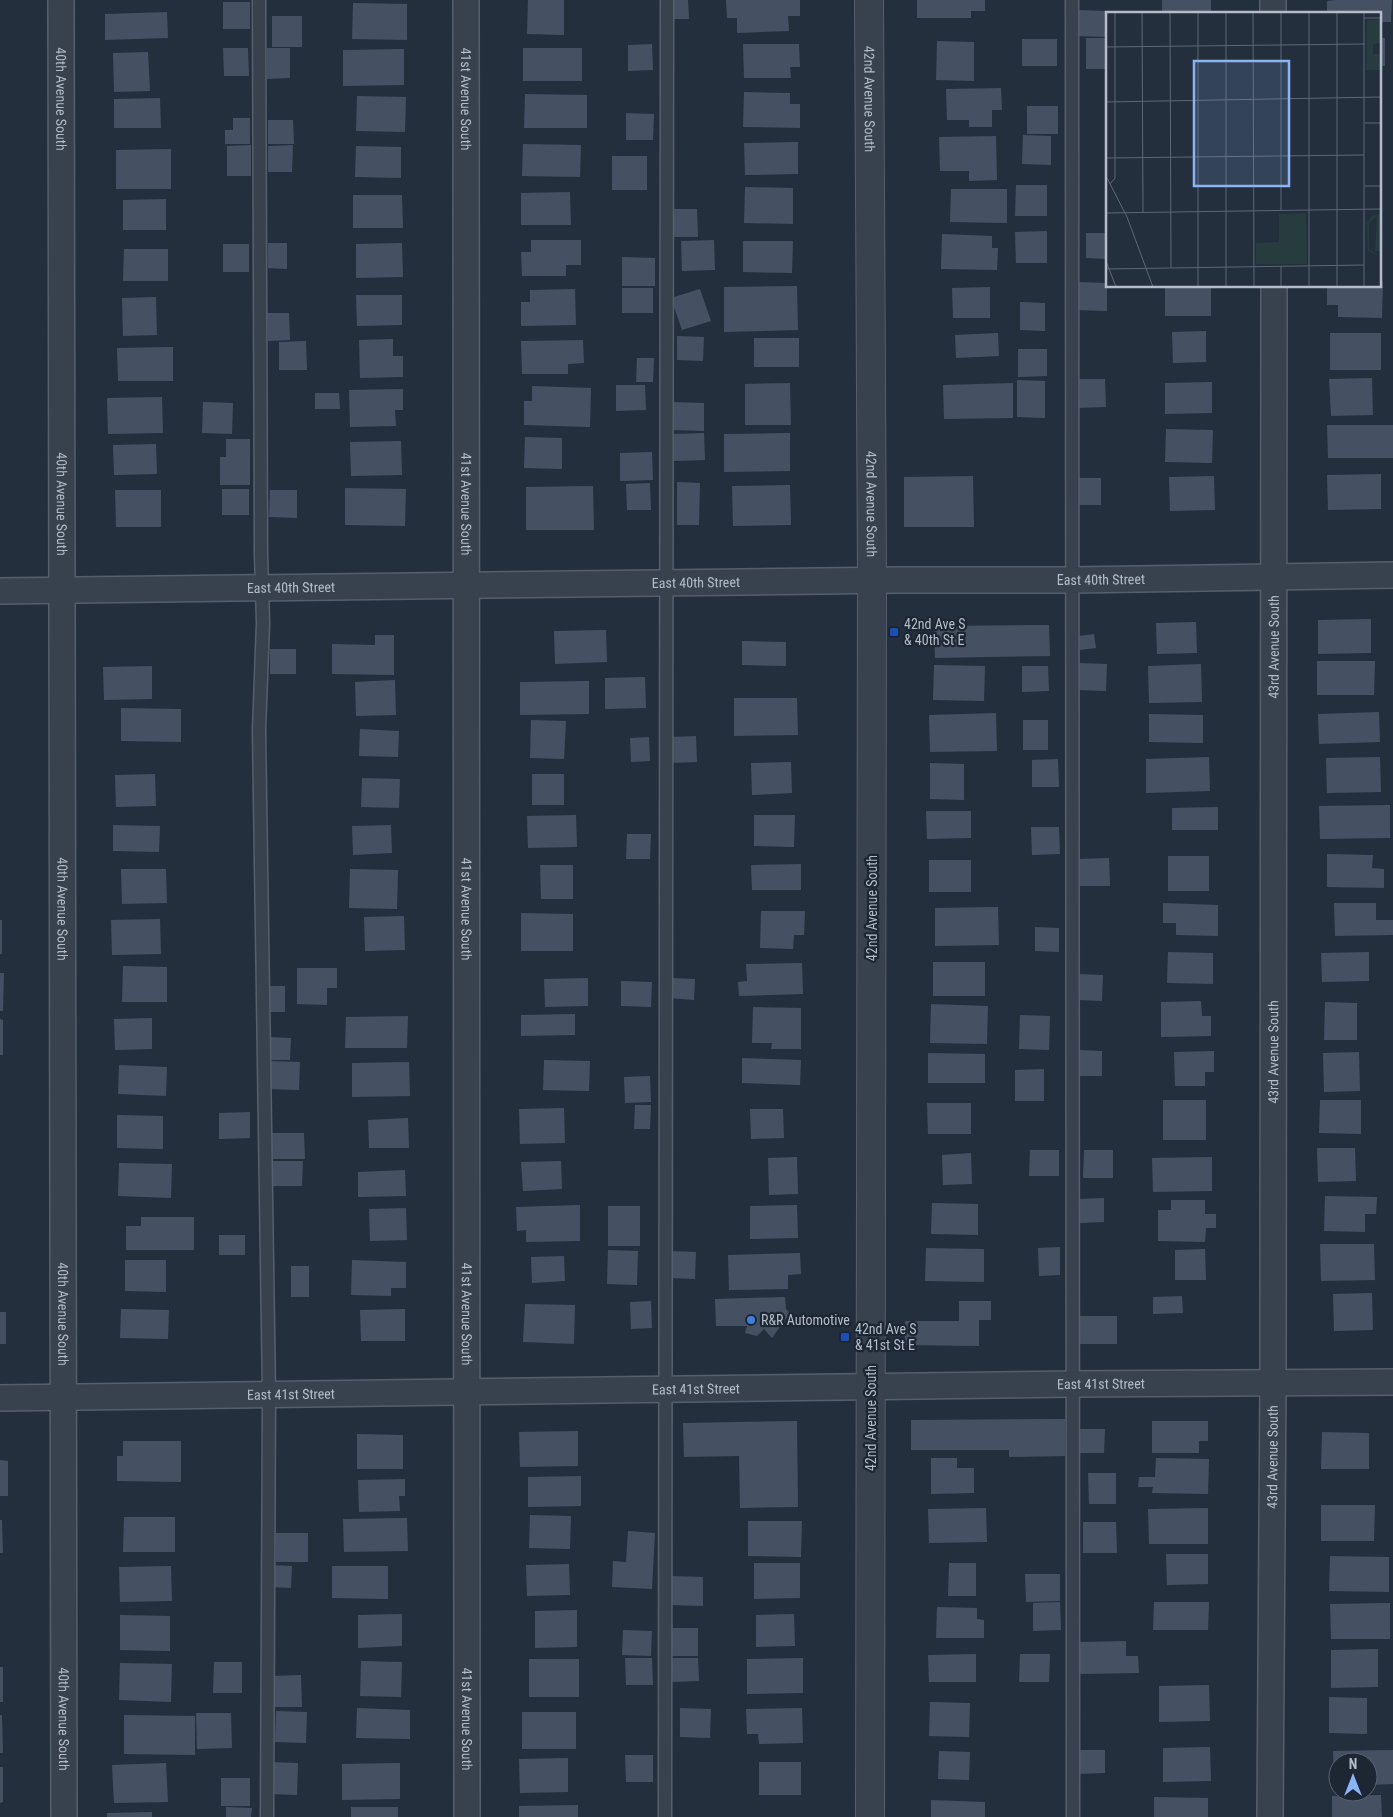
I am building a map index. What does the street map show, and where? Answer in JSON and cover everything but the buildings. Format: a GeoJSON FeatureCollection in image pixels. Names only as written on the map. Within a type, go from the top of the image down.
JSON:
{"type":"FeatureCollection","features":[{"type":"Feature","properties":{"kind":"street","name":"40th Avenue South"},"geometry":{"type":"LineString","coordinates":[[61,0],[64,1817]]}},
{"type":"Feature","properties":{"kind":"street","name":"41st Avenue South"},"geometry":{"type":"LineString","coordinates":[[466,0],[467,1817]]}},
{"type":"Feature","properties":{"kind":"street","name":"42nd Avenue South"},"geometry":{"type":"LineString","coordinates":[[869,0],[872,580],[870,1817]]}},
{"type":"Feature","properties":{"kind":"street","name":"43rd Avenue South"},"geometry":{"type":"LineString","coordinates":[[1270,1817],[1274,1383],[1274,288]]}},
{"type":"Feature","properties":{"kind":"street","name":"East 40th Street"},"geometry":{"type":"LineString","coordinates":[[0,591],[1393,575]]}},
{"type":"Feature","properties":{"kind":"street","name":"East 41st Street"},"geometry":{"type":"LineString","coordinates":[[0,1398],[1072,1384],[1393,1382]]}},
{"type":"Feature","properties":{"kind":"lane"},"geometry":{"type":"LineString","coordinates":[[259,0],[263,623],[259,730],[269,1395],[267,1817]]}},
{"type":"Feature","properties":{"kind":"lane"},"geometry":{"type":"LineString","coordinates":[[665,1817],[664,1390],[668,583],[667,0]]}},
{"type":"Feature","properties":{"kind":"lane"},"geometry":{"type":"LineString","coordinates":[[1072,0],[1073,1817]]}},
{"type":"Feature","properties":{"kind":"place","name":"42nd Ave S & 40th St E"},"geometry":{"type":"Point","coordinates":[894,632]}},
{"type":"Feature","properties":{"kind":"place","name":"R&R Automotive"},"geometry":{"type":"Point","coordinates":[751,1320]}},
{"type":"Feature","properties":{"kind":"place","name":"42nd Ave S & 41st St E"},"geometry":{"type":"Point","coordinates":[845,1337]}}]}
